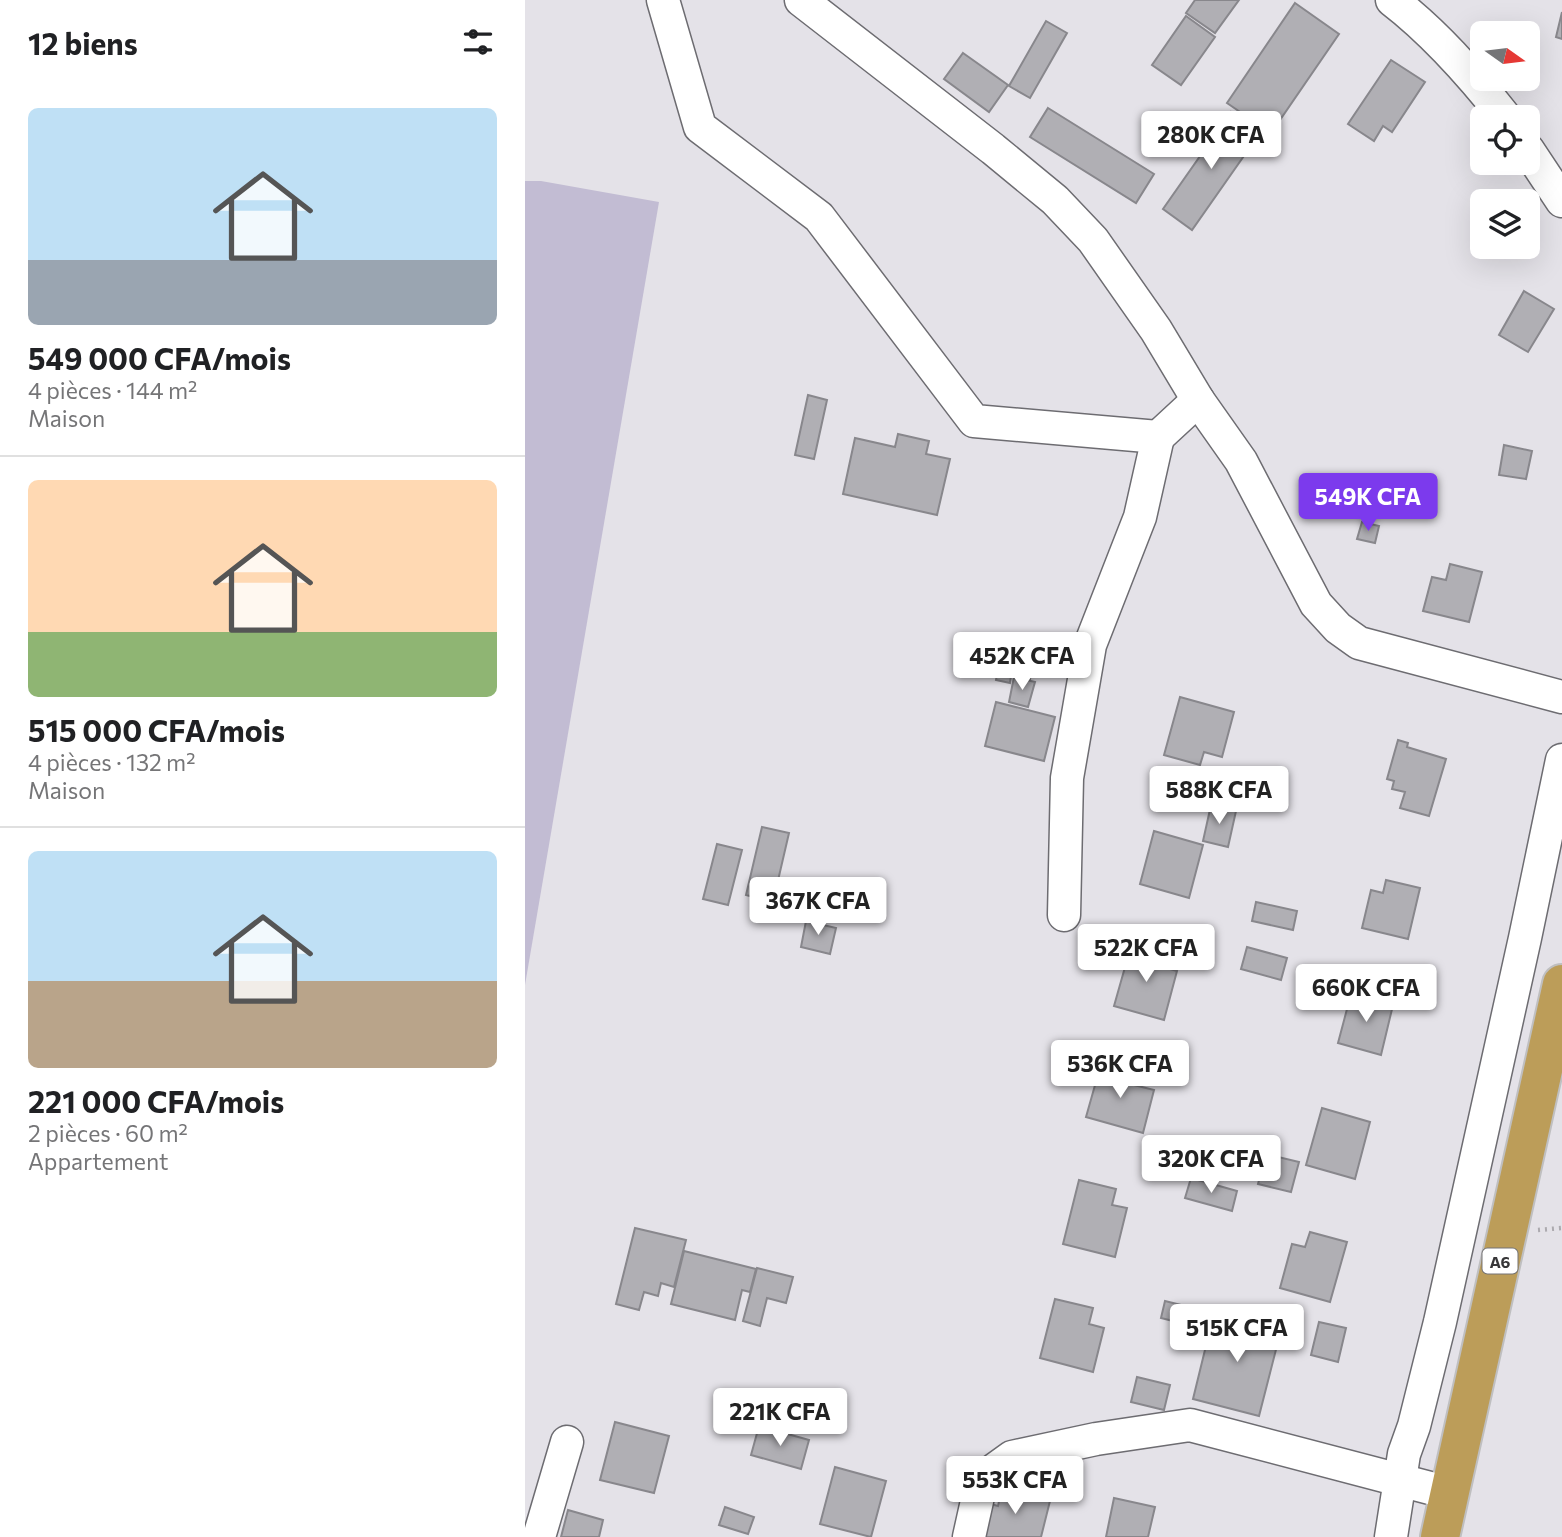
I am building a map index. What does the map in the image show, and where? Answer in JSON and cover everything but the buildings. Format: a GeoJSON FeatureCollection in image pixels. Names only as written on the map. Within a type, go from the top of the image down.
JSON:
{"type":"FeatureCollection","features":[{"type":"Feature","properties":{"kind":"highway","name":"A6"},"geometry":{"type":"LineString","coordinates":[[1440,1537],[1562,984]]}},
{"type":"Feature","properties":{"kind":"street"},"geometry":{"type":"LineString","coordinates":[[663,0],[700,127],[819,217],[974,421],[1158,437]]}},
{"type":"Feature","properties":{"kind":"street"},"geometry":{"type":"LineString","coordinates":[[801,0],[911,83],[1055,200],[1101,251],[1241,461],[1316,604],[1338,628],[1359,643],[1562,697]]}},
{"type":"Feature","properties":{"kind":"street"},"geometry":{"type":"LineString","coordinates":[[1392,0],[1422,24],[1478,83],[1495,105]]}},
{"type":"Feature","properties":{"kind":"street"},"geometry":{"type":"LineString","coordinates":[[1540,168],[1562,201]]}},
{"type":"Feature","properties":{"kind":"street"},"geometry":{"type":"LineString","coordinates":[[1064,915],[1067,778],[1090,645],[1140,517],[1158,437],[1198,400]]}},
{"type":"Feature","properties":{"kind":"street"},"geometry":{"type":"LineString","coordinates":[[1391,1537],[1404,1454],[1414,1426],[1455,1256],[1562,760]]}},
{"type":"Feature","properties":{"kind":"street"},"geometry":{"type":"LineString","coordinates":[[969,1537],[979,1492],[987,1475],[1012,1457],[1096,1439],[1190,1425],[1449,1493]]}},
{"type":"Feature","properties":{"kind":"street"},"geometry":{"type":"LineString","coordinates":[[539,1537],[566,1442]]}},
{"type":"Feature","properties":{"kind":"shaded area"},"geometry":{"type":"Polygon","coordinates":[[[525,181],[541,181],[659,202],[525,985],[525,181]]]}}]}
